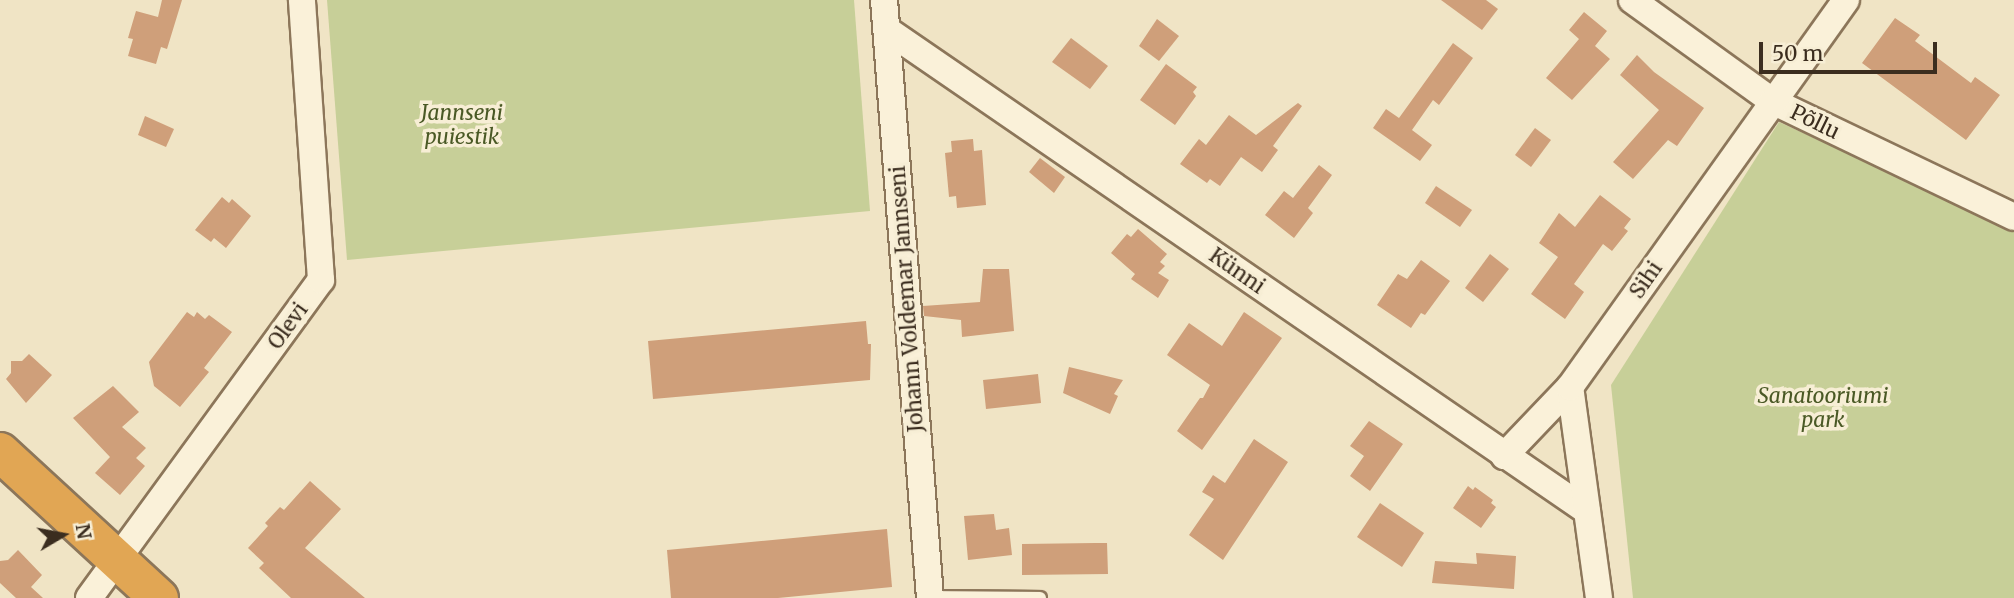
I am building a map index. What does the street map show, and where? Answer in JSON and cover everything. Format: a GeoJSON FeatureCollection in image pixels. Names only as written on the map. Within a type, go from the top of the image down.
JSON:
{"type":"FeatureCollection","features":[{"type":"Feature","properties":{"kind":"highway"},"geometry":{"type":"LineString","coordinates":[[0,452],[109,583]]}},
{"type":"Feature","properties":{"kind":"highway"},"geometry":{"type":"LineString","coordinates":[[0,482],[109,583],[159,598]]}},
{"type":"Feature","properties":{"kind":"street","name":"Olevi"},"geometry":{"type":"LineString","coordinates":[[109,583],[321,280],[302,0]]}},
{"type":"Feature","properties":{"kind":"street","name":"Johann Voldemar Jannseni"},"geometry":{"type":"LineString","coordinates":[[884,0],[930,598]]}},
{"type":"Feature","properties":{"kind":"street","name":"Põllu"},"geometry":{"type":"LineString","coordinates":[[1632,0],[1772,101],[2014,217]]}},
{"type":"Feature","properties":{"kind":"street","name":"Sihi"},"geometry":{"type":"LineString","coordinates":[[1504,456],[1570,387],[1846,0]]}},
{"type":"Feature","properties":{"kind":"street","name":"Künni"},"geometry":{"type":"LineString","coordinates":[[887,30],[1587,511]]}},
{"type":"Feature","properties":{"kind":"street"},"geometry":{"type":"LineString","coordinates":[[1570,387],[1599,598]]}},
{"type":"Feature","properties":{"kind":"lane"},"geometry":{"type":"LineString","coordinates":[[930,598],[1040,598]]}},
{"type":"Feature","properties":{"kind":"green space","name":"Jannseni puiestik"},"geometry":{"type":"Polygon","coordinates":[[[327,0],[854,0],[870,211],[347,260],[327,0]]]}},
{"type":"Feature","properties":{"kind":"green space","name":"Sanatooriumi park"},"geometry":{"type":"Polygon","coordinates":[[[1779,122],[2014,229],[2014,598],[1633,598],[1611,385],[1779,122]]]}},
{"type":"Feature","properties":{"kind":"building"},"geometry":{"type":"Polygon","coordinates":[[[162,0],[182,0],[167,49],[161,47],[156,64],[128,56],[133,39],[128,38],[136,11],[158,17],[162,0]]]}},
{"type":"Feature","properties":{"kind":"building"},"geometry":{"type":"Polygon","coordinates":[[[1441,0],[1486,0],[1498,9],[1482,30],[1441,0]]]}},
{"type":"Feature","properties":{"kind":"building"},"geometry":{"type":"Polygon","coordinates":[[[1584,12],[1607,31],[1595,46],[1610,59],[1572,100],[1546,78],[1579,39],[1569,30],[1584,12]]]}},
{"type":"Feature","properties":{"kind":"building"},"geometry":{"type":"Polygon","coordinates":[[[1895,18],[1920,35],[1915,41],[1971,83],[1975,77],[2000,95],[1966,140],[1862,63],[1895,18]]]}},
{"type":"Feature","properties":{"kind":"building"},"geometry":{"type":"Polygon","coordinates":[[[1157,19],[1179,36],[1159,61],[1139,46],[1157,19]]]}},
{"type":"Feature","properties":{"kind":"building"},"geometry":{"type":"Polygon","coordinates":[[[1071,38],[1108,66],[1090,89],[1052,62],[1071,38]]]}},
{"type":"Feature","properties":{"kind":"building"},"geometry":{"type":"Polygon","coordinates":[[[1453,43],[1473,58],[1439,105],[1433,100],[1412,130],[1432,145],[1420,161],[1373,128],[1386,109],[1399,118],[1453,43]]]}},
{"type":"Feature","properties":{"kind":"building"},"geometry":{"type":"Polygon","coordinates":[[[1637,55],[1654,72],[1704,108],[1677,146],[1668,140],[1633,179],[1613,162],[1659,110],[1620,75],[1637,55]]]}},
{"type":"Feature","properties":{"kind":"building"},"geometry":{"type":"Polygon","coordinates":[[[1166,64],[1197,87],[1193,92],[1196,96],[1175,125],[1140,100],[1166,64]]]}},
{"type":"Feature","properties":{"kind":"building"},"geometry":{"type":"Polygon","coordinates":[[[1298,103],[1302,106],[1273,146],[1278,150],[1262,172],[1241,157],[1220,186],[1210,179],[1207,183],[1180,164],[1199,139],[1206,145],[1229,115],[1256,135],[1298,103]]]}},
{"type":"Feature","properties":{"kind":"building"},"geometry":{"type":"Polygon","coordinates":[[[145,116],[174,129],[166,147],[138,135],[145,116]]]}},
{"type":"Feature","properties":{"kind":"building"},"geometry":{"type":"Polygon","coordinates":[[[1535,128],[1551,140],[1531,167],[1515,155],[1535,128]]]}},
{"type":"Feature","properties":{"kind":"building"},"geometry":{"type":"Polygon","coordinates":[[[973,139],[974,151],[982,150],[986,205],[957,208],[956,196],[949,197],[945,153],[952,152],[951,141],[973,139]]]}},
{"type":"Feature","properties":{"kind":"building"},"geometry":{"type":"Polygon","coordinates":[[[1040,158],[1065,177],[1054,193],[1029,172],[1040,158]]]}},
{"type":"Feature","properties":{"kind":"building"},"geometry":{"type":"Polygon","coordinates":[[[1319,165],[1332,175],[1308,208],[1313,213],[1294,238],[1265,215],[1284,191],[1293,198],[1319,165]]]}},
{"type":"Feature","properties":{"kind":"building"},"geometry":{"type":"Polygon","coordinates":[[[1436,186],[1472,210],[1460,227],[1425,203],[1436,186]]]}},
{"type":"Feature","properties":{"kind":"building"},"geometry":{"type":"Polygon","coordinates":[[[1600,195],[1631,219],[1624,228],[1628,231],[1612,251],[1603,244],[1574,284],[1584,292],[1565,319],[1531,294],[1558,257],[1539,243],[1559,213],[1575,227],[1600,195]]]}},
{"type":"Feature","properties":{"kind":"building"},"geometry":{"type":"Polygon","coordinates":[[[222,197],[229,203],[232,199],[251,216],[226,248],[214,238],[211,242],[195,230],[222,197]]]}},
{"type":"Feature","properties":{"kind":"building"},"geometry":{"type":"Polygon","coordinates":[[[1138,229],[1167,254],[1160,262],[1165,266],[1158,273],[1169,280],[1158,298],[1131,279],[1135,274],[1111,253],[1127,234],[1131,237],[1138,229]]]}},
{"type":"Feature","properties":{"kind":"building"},"geometry":{"type":"Polygon","coordinates":[[[1490,254],[1509,269],[1483,302],[1465,288],[1490,254]]]}},
{"type":"Feature","properties":{"kind":"building"},"geometry":{"type":"Polygon","coordinates":[[[1421,260],[1450,281],[1425,315],[1421,313],[1411,328],[1377,305],[1398,274],[1407,279],[1421,260]]]}},
{"type":"Feature","properties":{"kind":"building"},"geometry":{"type":"Polygon","coordinates":[[[983,269],[1009,269],[1014,331],[962,337],[961,320],[924,316],[923,306],[980,302],[983,269]]]}},
{"type":"Feature","properties":{"kind":"building"},"geometry":{"type":"Polygon","coordinates":[[[187,312],[194,317],[197,312],[205,319],[209,315],[232,332],[204,368],[209,372],[180,407],[154,386],[149,362],[187,312]]]}},
{"type":"Feature","properties":{"kind":"building"},"geometry":{"type":"Polygon","coordinates":[[[1244,312],[1282,338],[1202,450],[1177,431],[1210,385],[1167,355],[1189,323],[1222,346],[1244,312]]]}},
{"type":"Feature","properties":{"kind":"building"},"geometry":{"type":"Polygon","coordinates":[[[866,321],[868,344],[871,344],[870,380],[653,399],[648,341],[866,321]]]}},
{"type":"Feature","properties":{"kind":"building"},"geometry":{"type":"Polygon","coordinates":[[[29,354],[52,375],[26,403],[6,379],[11,373],[11,361],[22,361],[29,354]]]}},
{"type":"Feature","properties":{"kind":"building"},"geometry":{"type":"Polygon","coordinates":[[[1069,367],[1123,380],[1114,394],[1118,396],[1110,414],[1063,393],[1069,367]]]}},
{"type":"Feature","properties":{"kind":"building"},"geometry":{"type":"Polygon","coordinates":[[[1038,374],[1041,403],[986,409],[983,380],[1038,374]]]}},
{"type":"Feature","properties":{"kind":"building"},"geometry":{"type":"Polygon","coordinates":[[[113,386],[139,412],[122,427],[146,448],[136,458],[145,466],[120,495],[95,473],[110,457],[73,418],[113,386]]]}},
{"type":"Feature","properties":{"kind":"building"},"geometry":{"type":"Polygon","coordinates":[[[1369,421],[1403,444],[1370,491],[1350,476],[1364,456],[1350,446],[1369,421]]]}},
{"type":"Feature","properties":{"kind":"building"},"geometry":{"type":"Polygon","coordinates":[[[1254,439],[1288,462],[1223,560],[1189,535],[1214,499],[1202,492],[1213,475],[1225,483],[1254,439]]]}},
{"type":"Feature","properties":{"kind":"building"},"geometry":{"type":"Polygon","coordinates":[[[310,481],[341,509],[305,548],[365,598],[291,598],[259,568],[264,563],[248,548],[268,526],[265,523],[280,507],[284,510],[310,481]]]}},
{"type":"Feature","properties":{"kind":"building"},"geometry":{"type":"Polygon","coordinates":[[[1468,486],[1473,490],[1475,487],[1493,500],[1491,503],[1496,507],[1481,528],[1453,508],[1468,486]]]}},
{"type":"Feature","properties":{"kind":"building"},"geometry":{"type":"Polygon","coordinates":[[[1380,503],[1424,533],[1402,567],[1357,537],[1380,503]]]}},
{"type":"Feature","properties":{"kind":"building"},"geometry":{"type":"Polygon","coordinates":[[[994,514],[996,530],[1009,528],[1012,555],[968,560],[964,516],[994,514]]]}},
{"type":"Feature","properties":{"kind":"building"},"geometry":{"type":"Polygon","coordinates":[[[887,529],[892,587],[778,598],[671,598],[667,550],[887,529]]]}},
{"type":"Feature","properties":{"kind":"building"},"geometry":{"type":"Polygon","coordinates":[[[1107,543],[1108,574],[1022,575],[1022,544],[1107,543]]]}},
{"type":"Feature","properties":{"kind":"building"},"geometry":{"type":"Polygon","coordinates":[[[18,550],[42,575],[31,587],[43,598],[16,598],[0,583],[0,561],[8,560],[18,550]]]}},
{"type":"Feature","properties":{"kind":"building"},"geometry":{"type":"Polygon","coordinates":[[[1476,553],[1516,556],[1514,589],[1432,583],[1435,561],[1477,564],[1476,553]]]}}]}
